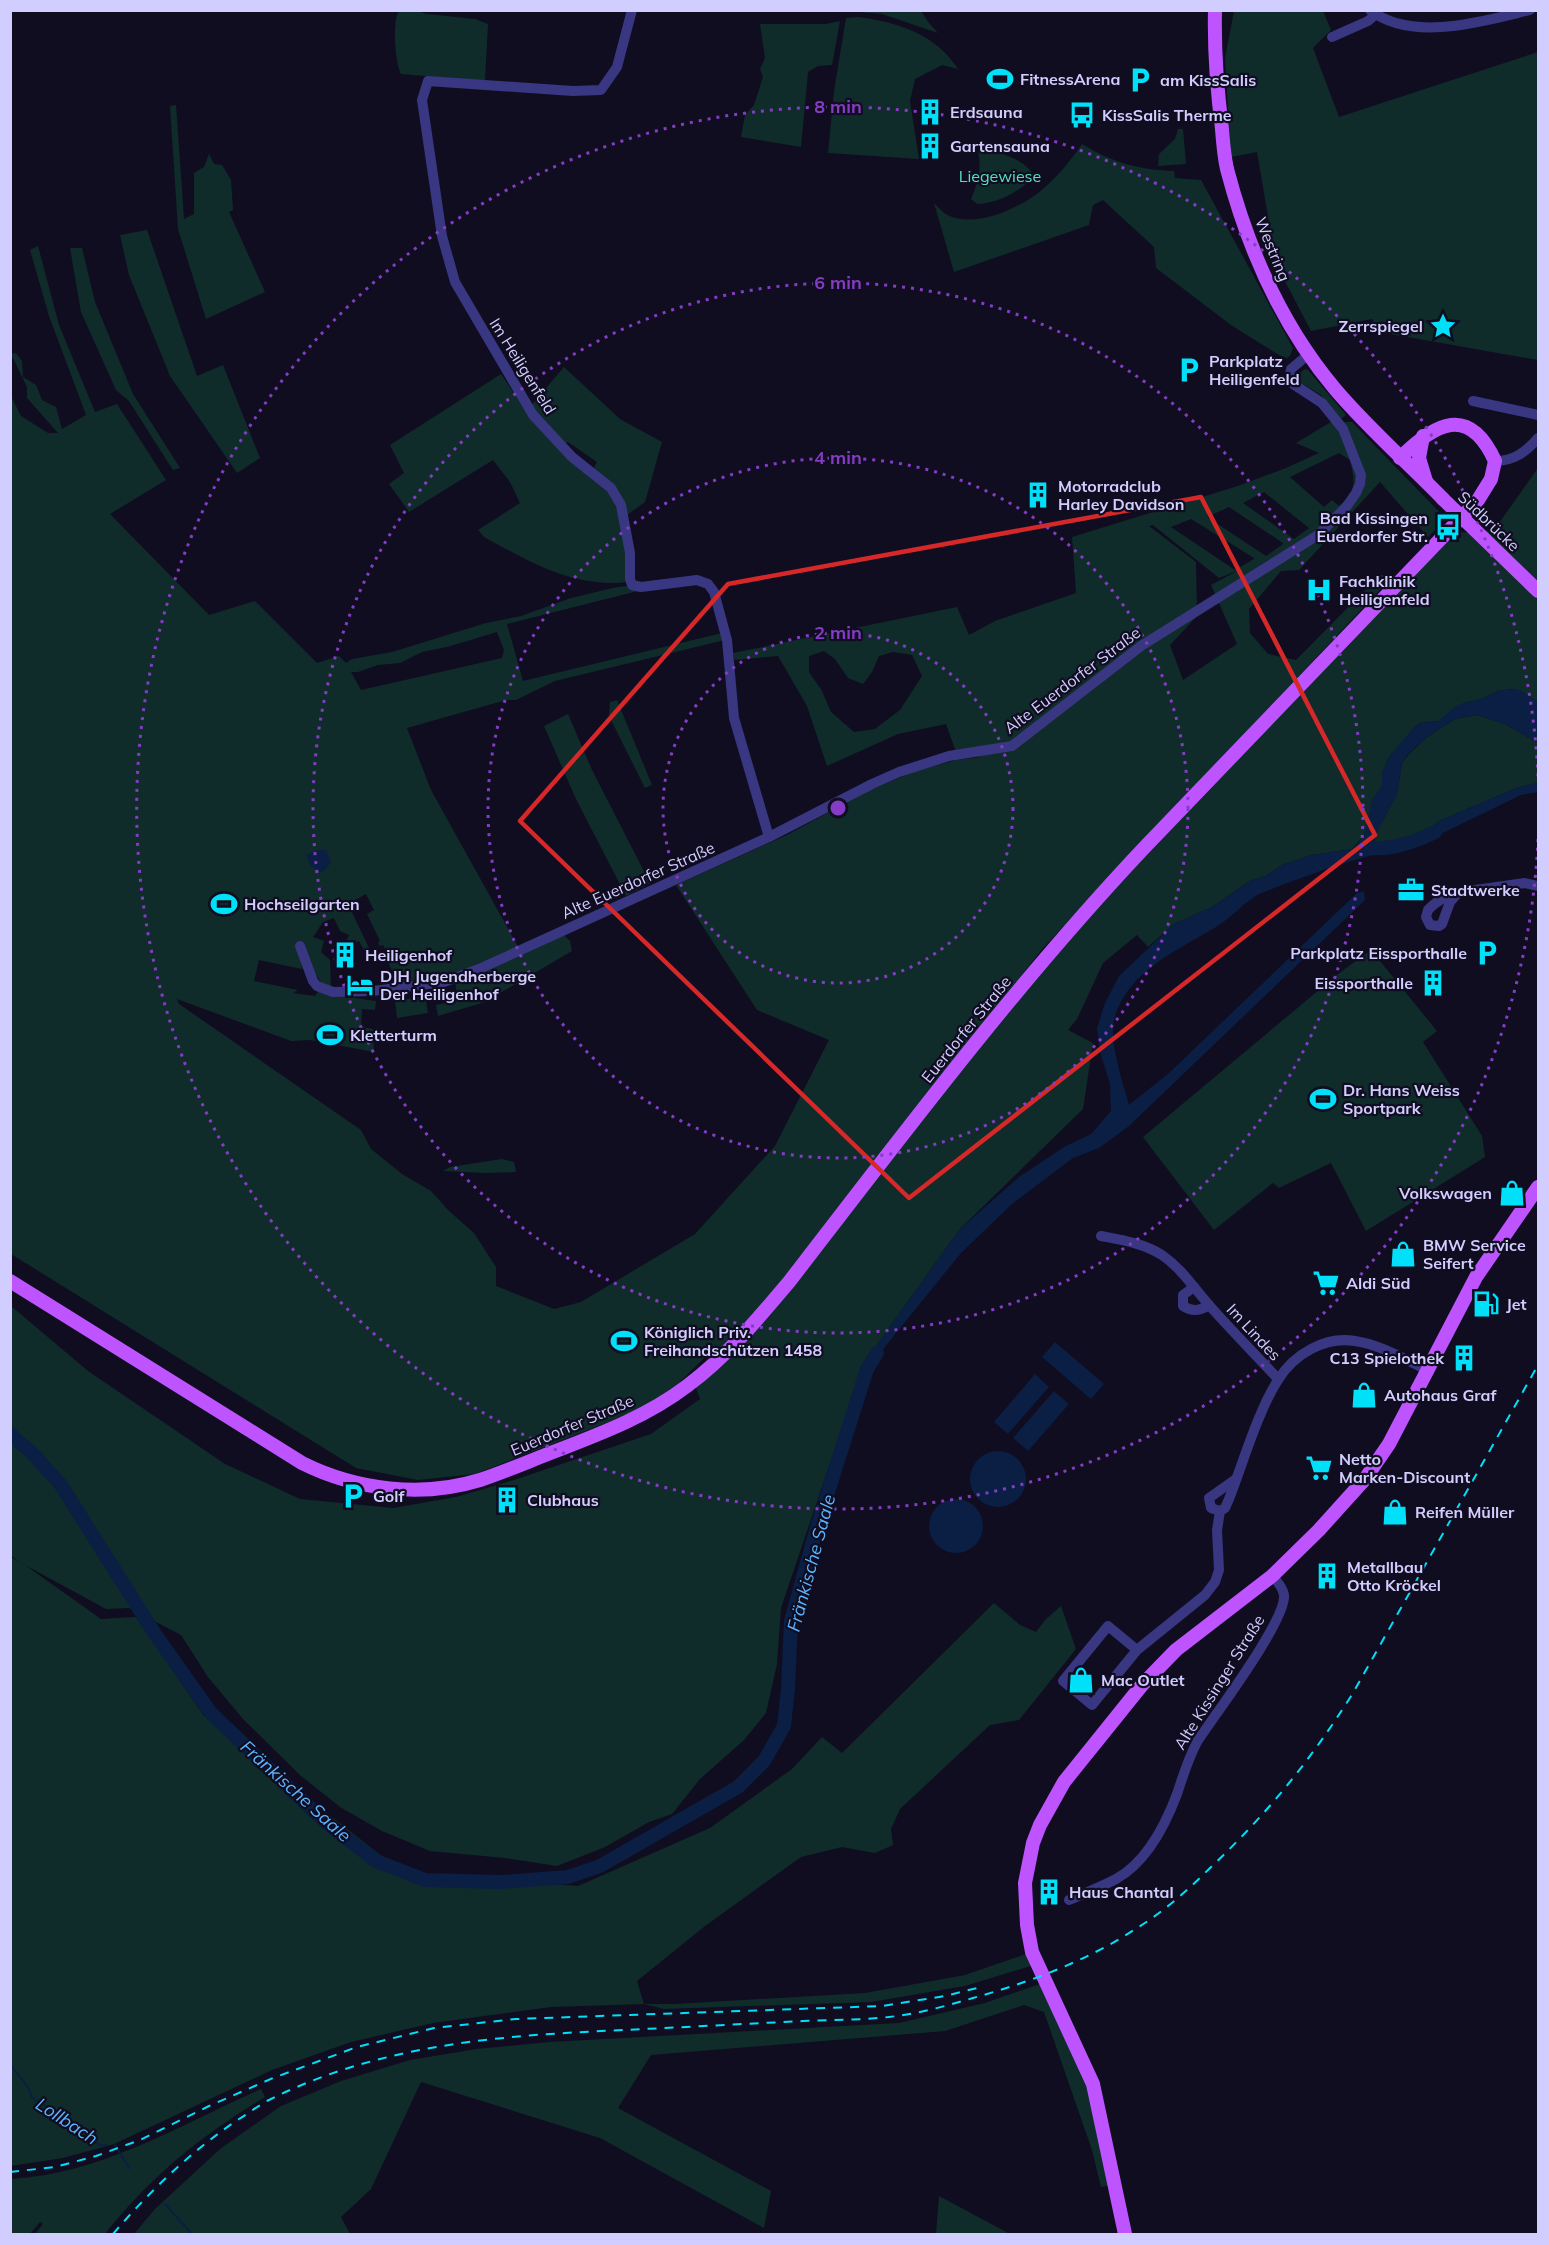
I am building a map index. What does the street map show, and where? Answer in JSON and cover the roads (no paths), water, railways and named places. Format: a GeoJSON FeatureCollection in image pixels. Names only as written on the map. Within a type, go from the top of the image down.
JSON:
{"type":"FeatureCollection","features":[{"type":"Feature","properties":{"kind":"main road","name":"Westring"},"geometry":{"type":"LineString","coordinates":[[1215,10],[1216,86],[1227,168],[1262,272],[1294,334],[1336,390],[1426,483]]}},
{"type":"Feature","properties":{"kind":"main road"},"geometry":{"type":"LineString","coordinates":[[1400,458],[1423,436],[1441,426],[1464,426],[1483,438],[1495,461]]}},
{"type":"Feature","properties":{"kind":"main road"},"geometry":{"type":"LineString","coordinates":[[1423,436],[1419,459],[1426,483]]}},
{"type":"Feature","properties":{"kind":"main road","name":"Euerdorfer Straße"},"geometry":{"type":"LineString","coordinates":[[10,1281],[270,1445],[322,1474],[344,1481],[393,1489],[444,1488],[479,1480],[618,1426],[666,1401],[717,1362],[749,1330],[992,1021],[1096,898],[1472,508],[1491,479],[1495,461]]}},
{"type":"Feature","properties":{"kind":"main road","name":"Südbrücke"},"geometry":{"type":"LineString","coordinates":[[1426,483],[1539,591]]}},
{"type":"Feature","properties":{"kind":"main road"},"geometry":{"type":"LineString","coordinates":[[1125,2235],[1093,2084],[1032,1952],[1026,1907],[1028,1863],[1036,1834],[1049,1806],[1064,1782],[1130,1699],[1176,1650],[1272,1576],[1319,1530],[1365,1479],[1389,1444],[1476,1276],[1539,1187]]}},
{"type":"Feature","properties":{"kind":"street","name":"Im Heiligenfeld"},"geometry":{"type":"LineString","coordinates":[[632,10],[617,67],[601,90],[573,91],[428,81],[422,100],[442,236],[455,282],[533,415],[572,457],[611,488],[621,505],[630,553],[632,585],[641,587],[697,580],[708,584],[714,592],[727,640],[734,718],[769,837]]}},
{"type":"Feature","properties":{"kind":"street"},"geometry":{"type":"LineString","coordinates":[[1332,37],[1380,14],[1406,25],[1449,27],[1479,23],[1530,10]]}},
{"type":"Feature","properties":{"kind":"street","name":"Alte Euerdorfer Straße"},"geometry":{"type":"LineString","coordinates":[[300,946],[313,981],[317,986],[333,992],[373,991],[450,981],[769,837],[872,783],[949,756],[1012,746],[1141,646],[1302,546],[1333,522],[1356,494],[1361,475],[1343,429],[1322,403],[1293,384],[1291,369],[1309,354]]}},
{"type":"Feature","properties":{"kind":"street"},"geometry":{"type":"LineString","coordinates":[[1473,401],[1539,415]]}},
{"type":"Feature","properties":{"kind":"street"},"geometry":{"type":"LineString","coordinates":[[1495,461],[1505,461],[1523,454],[1539,438]]}},
{"type":"Feature","properties":{"kind":"street"},"geometry":{"type":"LineString","coordinates":[[1459,892],[1525,883],[1539,886]]}},
{"type":"Feature","properties":{"kind":"street","name":"Im Lindes"},"geometry":{"type":"LineString","coordinates":[[1101,1236],[1128,1241],[1161,1255],[1181,1271],[1209,1305],[1278,1378]]}},
{"type":"Feature","properties":{"kind":"street","name":"Im Lindes"},"geometry":{"type":"LineString","coordinates":[[1194,1287],[1183,1295],[1183,1306],[1189,1310],[1195,1310],[1209,1305]]}},
{"type":"Feature","properties":{"kind":"street"},"geometry":{"type":"LineString","coordinates":[[1137,1650],[1108,1626],[1063,1681],[1092,1705],[1137,1650],[1205,1595],[1215,1582],[1219,1570],[1217,1530],[1220,1511],[1225,1508],[1278,1378],[1310,1350],[1328,1341],[1342,1340],[1356,1341],[1378,1348],[1427,1370]]}},
{"type":"Feature","properties":{"kind":"street"},"geometry":{"type":"LineString","coordinates":[[1220,1511],[1211,1508],[1209,1498],[1237,1479]]}},
{"type":"Feature","properties":{"kind":"street","name":"Alte Kissinger Straße"},"geometry":{"type":"LineString","coordinates":[[1069,1900],[1117,1878],[1144,1857],[1150,1849],[1177,1795],[1188,1757],[1262,1647],[1274,1623],[1284,1596],[1282,1589],[1272,1576]]}},
{"type":"Feature","properties":{"kind":"water"},"geometry":{"type":"Polygon","coordinates":[[[1520,690],[1538,702],[1538,743],[1505,724],[1477,715],[1455,719],[1427,737],[1408,754],[1402,763],[1397,794],[1374,837],[1375,845],[1389,847],[1257,895],[1222,923],[1155,964],[1130,988],[1120,1003],[1113,1029],[1117,1062],[1129,1105],[1169,1073],[1357,893],[1364,891],[1365,900],[1129,1126],[1099,1148],[1073,1158],[1012,1204],[961,1253],[867,1369],[871,1353],[960,1229],[1019,1177],[1064,1147],[1091,1134],[1111,1111],[1110,1084],[1100,1052],[1097,1028],[1105,1003],[1119,976],[1174,924],[1212,907],[1250,881],[1266,876],[1282,865],[1312,855],[1352,849],[1364,835],[1372,800],[1382,785],[1382,774],[1389,757],[1415,726],[1438,721],[1456,706],[1481,699],[1497,691],[1520,690]]]}},
{"type":"Feature","properties":{"kind":"water"},"geometry":{"type":"Polygon","coordinates":[[[1538,783],[1538,792],[1521,795],[1420,844],[1418,839],[1439,821],[1519,787],[1538,783]]]}},
{"type":"Feature","properties":{"kind":"water"},"geometry":{"type":"Polygon","coordinates":[[[318,850],[326,850],[331,862],[321,872],[310,865],[306,855],[318,850]]]}},
{"type":"Feature","properties":{"kind":"water"},"geometry":{"type":"Polygon","coordinates":[[[1055,1342],[1104,1384],[1091,1399],[1042,1357],[1055,1342]]]}},
{"type":"Feature","properties":{"kind":"water"},"geometry":{"type":"Polygon","coordinates":[[[1035,1374],[1049,1387],[1008,1434],[994,1422],[1035,1374]]]}},
{"type":"Feature","properties":{"kind":"water"},"geometry":{"type":"Polygon","coordinates":[[[1054,1391],[1069,1404],[1028,1451],[1013,1438],[1054,1391]]]}},
{"type":"Feature","properties":{"kind":"water"},"geometry":{"type":"Polygon","coordinates":[[[993,1451],[1003,1451],[1018,1459],[1024,1468],[1026,1479],[1024,1490],[1018,1499],[1003,1507],[993,1507],[982,1502],[975,1495],[970,1484],[970,1474],[975,1463],[982,1456],[993,1451]]]}},
{"type":"Feature","properties":{"kind":"water"},"geometry":{"type":"Polygon","coordinates":[[[956,1499],[966,1501],[975,1507],[981,1516],[983,1526],[981,1536],[975,1545],[966,1551],[956,1553],[946,1551],[937,1545],[931,1536],[929,1526],[931,1516],[937,1507],[946,1501],[956,1499]]]}},
{"type":"Feature","properties":{"kind":"waterway","name":"Fränkische Saale"},"geometry":{"type":"LineString","coordinates":[[1370,848],[1387,848],[1404,844],[1435,832]]}},
{"type":"Feature","properties":{"kind":"waterway","name":"Fränkische Saale"},"geometry":{"type":"LineString","coordinates":[[10,1434],[33,1454],[61,1485],[155,1634],[211,1713],[324,1821],[376,1861],[425,1880],[500,1882],[568,1877],[600,1866],[738,1787],[764,1761],[784,1726],[791,1621],[817,1527],[867,1369],[877,1353]]}},
{"type":"Feature","properties":{"kind":"waterway","name":"Lollbach"},"geometry":{"type":"LineString","coordinates":[[10,2065],[27,2085],[31,2097],[83,2128],[99,2145],[106,2145]]}},
{"type":"Feature","properties":{"kind":"waterway","name":"Lollbach"},"geometry":{"type":"LineString","coordinates":[[115,2145],[129,2168]]}},
{"type":"Feature","properties":{"kind":"waterway","name":"Lollbach"},"geometry":{"type":"LineString","coordinates":[[165,2204],[192,2234]]}},
{"type":"Feature","properties":{"kind":"railway"},"geometry":{"type":"LineString","coordinates":[[113,2234],[172,2172],[221,2131],[269,2100],[311,2081],[354,2066],[443,2046],[534,2035],[900,2016],[942,2007],[1016,1985],[1058,1969],[1118,1940],[1147,1922],[1174,1901],[1230,1848],[1287,1786],[1321,1741],[1353,1693],[1538,1365]]}},
{"type":"Feature","properties":{"kind":"railway"},"geometry":{"type":"LineString","coordinates":[[10,2172],[55,2167],[96,2156],[140,2140],[273,2078],[357,2047],[434,2028],[516,2019],[882,2006],[945,1996],[977,1988]]}},
{"type":"Feature","properties":{"kind":"place","name":"FitnessArena"},"geometry":{"type":"Point","coordinates":[1000,79]}},
{"type":"Feature","properties":{"kind":"place","name":"am KissSalis"},"geometry":{"type":"Point","coordinates":[1140,80]}},
{"type":"Feature","properties":{"kind":"place","name":"Erdsauna"},"geometry":{"type":"Point","coordinates":[930,112]}},
{"type":"Feature","properties":{"kind":"place","name":"KissSalis Therme"},"geometry":{"type":"Point","coordinates":[1082,115]}},
{"type":"Feature","properties":{"kind":"place","name":"Gartensauna"},"geometry":{"type":"Point","coordinates":[930,146]}},
{"type":"Feature","properties":{"kind":"place","name":"Zerrspiegel"},"geometry":{"type":"Point","coordinates":[1443,326]}},
{"type":"Feature","properties":{"kind":"place","name":"Parkplatz Heiligenfeld"},"geometry":{"type":"Point","coordinates":[1189,370]}},
{"type":"Feature","properties":{"kind":"place","name":"Motorradclub Harley Davidson"},"geometry":{"type":"Point","coordinates":[1038,495]}},
{"type":"Feature","properties":{"kind":"place","name":"Bad Kissingen Euerdorfer Str."},"geometry":{"type":"Point","coordinates":[1448,527]}},
{"type":"Feature","properties":{"kind":"place","name":"Fachklinik Heiligenfeld"},"geometry":{"type":"Point","coordinates":[1319,590]}},
{"type":"Feature","properties":{"kind":"place","name":"Stadtwerke"},"geometry":{"type":"Point","coordinates":[1411,890]}},
{"type":"Feature","properties":{"kind":"place","name":"Hochseilgarten"},"geometry":{"type":"Point","coordinates":[224,904]}},
{"type":"Feature","properties":{"kind":"place","name":"Parkplatz Eissporthalle"},"geometry":{"type":"Point","coordinates":[1487,953]}},
{"type":"Feature","properties":{"kind":"place","name":"Heiligenhof"},"geometry":{"type":"Point","coordinates":[345,955]}},
{"type":"Feature","properties":{"kind":"place","name":"Eissporthalle"},"geometry":{"type":"Point","coordinates":[1433,983]}},
{"type":"Feature","properties":{"kind":"place","name":"DJH Jugendherberge Der Heiligenhof"},"geometry":{"type":"Point","coordinates":[360,985]}},
{"type":"Feature","properties":{"kind":"place","name":"Kletterturm"},"geometry":{"type":"Point","coordinates":[330,1035]}},
{"type":"Feature","properties":{"kind":"place","name":"Dr. Hans Weiss Sportpark"},"geometry":{"type":"Point","coordinates":[1323,1099]}},
{"type":"Feature","properties":{"kind":"place","name":"Volkswagen"},"geometry":{"type":"Point","coordinates":[1512,1193]}},
{"type":"Feature","properties":{"kind":"place","name":"BMW Service Seifert"},"geometry":{"type":"Point","coordinates":[1403,1254]}},
{"type":"Feature","properties":{"kind":"place","name":"Aldi Süd"},"geometry":{"type":"Point","coordinates":[1326,1283]}},
{"type":"Feature","properties":{"kind":"place","name":"Jet"},"geometry":{"type":"Point","coordinates":[1486,1304]}},
{"type":"Feature","properties":{"kind":"place","name":"Königlich Priv. Freihandschützen 1458"},"geometry":{"type":"Point","coordinates":[624,1341]}},
{"type":"Feature","properties":{"kind":"place","name":"C13 Spielothek"},"geometry":{"type":"Point","coordinates":[1464,1358]}},
{"type":"Feature","properties":{"kind":"place","name":"Autohaus Graf"},"geometry":{"type":"Point","coordinates":[1364,1395]}},
{"type":"Feature","properties":{"kind":"place","name":"Netto Marken-Discount"},"geometry":{"type":"Point","coordinates":[1319,1468]}},
{"type":"Feature","properties":{"kind":"place","name":"Golf"},"geometry":{"type":"Point","coordinates":[353,1496]}},
{"type":"Feature","properties":{"kind":"place","name":"Clubhaus"},"geometry":{"type":"Point","coordinates":[507,1500]}},
{"type":"Feature","properties":{"kind":"place","name":"Reifen Müller"},"geometry":{"type":"Point","coordinates":[1395,1512]}},
{"type":"Feature","properties":{"kind":"place","name":"Metallbau Otto Kröckel"},"geometry":{"type":"Point","coordinates":[1327,1576]}},
{"type":"Feature","properties":{"kind":"place","name":"Mac Outlet"},"geometry":{"type":"Point","coordinates":[1081,1680]}},
{"type":"Feature","properties":{"kind":"place","name":"Haus Chantal"},"geometry":{"type":"Point","coordinates":[1049,1892]}},
{"type":"Feature","properties":{"kind":"park label","name":"Liegewiese"},"geometry":{"type":"Point","coordinates":[1000,176]}}]}
